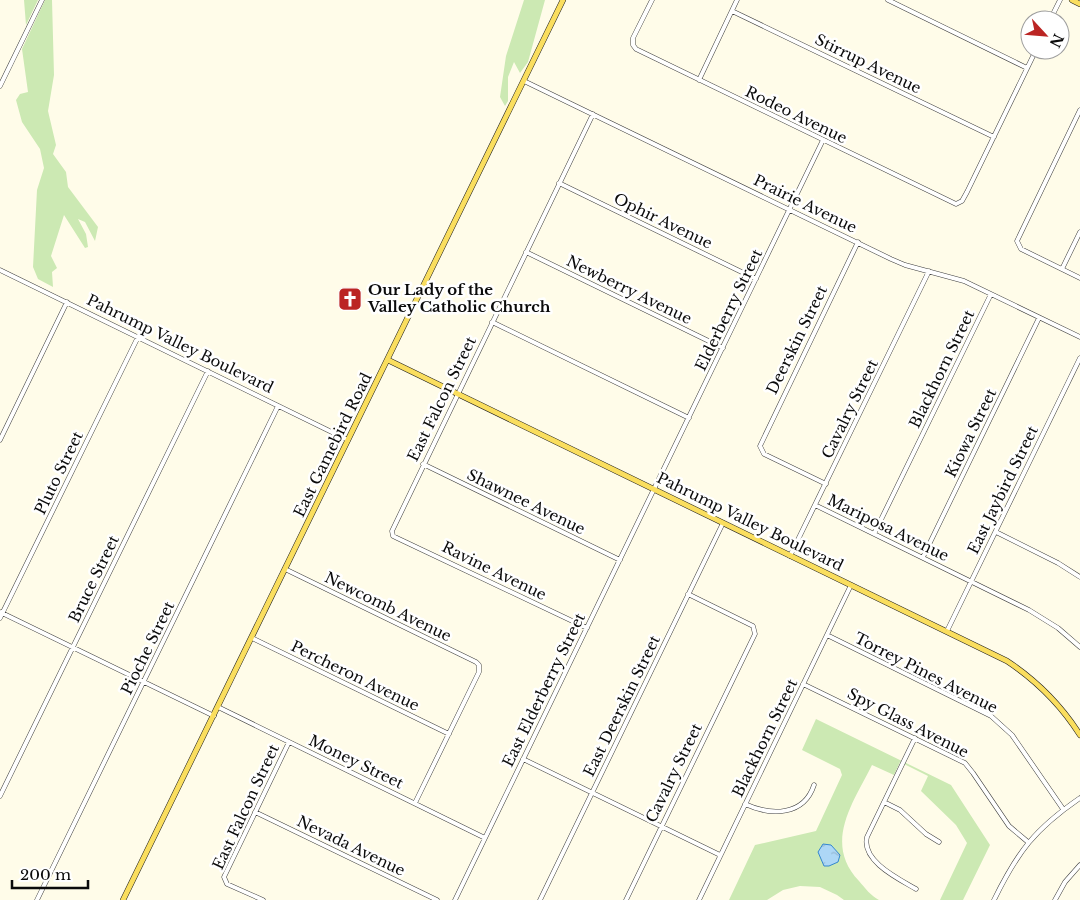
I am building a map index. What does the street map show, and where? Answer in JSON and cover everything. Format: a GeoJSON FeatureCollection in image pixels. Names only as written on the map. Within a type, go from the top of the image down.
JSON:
{"type":"FeatureCollection","features":[{"type":"Feature","properties":{"kind":"main road","name":"East Gamebird Road"},"geometry":{"type":"LineString","coordinates":[[123,900],[563,0]]}},
{"type":"Feature","properties":{"kind":"main road"},"geometry":{"type":"LineString","coordinates":[[1072,0],[1080,4]]}},
{"type":"Feature","properties":{"kind":"main road","name":"Pahrump Valley Boulevard"},"geometry":{"type":"LineString","coordinates":[[388,360],[1007,661],[1030,677],[1054,701],[1080,736]]}},
{"type":"Feature","properties":{"kind":"street"},"geometry":{"type":"LineString","coordinates":[[0,86],[42,0]]}},
{"type":"Feature","properties":{"kind":"street","name":"Rodeo Avenue"},"geometry":{"type":"LineString","coordinates":[[652,0],[634,38],[633,45],[640,52],[952,203],[959,203],[964,199],[994,137]]}},
{"type":"Feature","properties":{"kind":"street"},"geometry":{"type":"LineString","coordinates":[[699,80],[737,0]]}},
{"type":"Feature","properties":{"kind":"street"},"geometry":{"type":"LineString","coordinates":[[888,0],[1027,68]]}},
{"type":"Feature","properties":{"kind":"street","name":"Stirrup Avenue"},"geometry":{"type":"LineString","coordinates":[[732,11],[994,137]]}},
{"type":"Feature","properties":{"kind":"street"},"geometry":{"type":"LineString","coordinates":[[994,137],[1031,60]]}},
{"type":"Feature","properties":{"kind":"street","name":"Prairie Avenue"},"geometry":{"type":"LineString","coordinates":[[524,81],[905,265],[964,281],[1080,338]]}},
{"type":"Feature","properties":{"kind":"street"},"geometry":{"type":"LineString","coordinates":[[1080,110],[1018,237],[1017,244],[1021,249],[1080,278]]}},
{"type":"Feature","properties":{"kind":"street","name":"East Falcon Street"},"geometry":{"type":"LineString","coordinates":[[392,533],[392,528],[593,114]]}},
{"type":"Feature","properties":{"kind":"street","name":"Elderberry Street"},"geometry":{"type":"LineString","coordinates":[[654,489],[823,140]]}},
{"type":"Feature","properties":{"kind":"street","name":"Ophir Avenue"},"geometry":{"type":"LineString","coordinates":[[559,183],[756,279]]}},
{"type":"Feature","properties":{"kind":"street"},"geometry":{"type":"LineString","coordinates":[[1062,269],[1080,232]]}},
{"type":"Feature","properties":{"kind":"street","name":"Deerskin Street"},"geometry":{"type":"LineString","coordinates":[[760,449],[760,442],[858,242]]}},
{"type":"Feature","properties":{"kind":"street","name":"Newberry Avenue"},"geometry":{"type":"LineString","coordinates":[[526,252],[723,348]]}},
{"type":"Feature","properties":{"kind":"street","name":"Pahrump Valley Boulevard"},"geometry":{"type":"LineString","coordinates":[[0,270],[349,440]]}},
{"type":"Feature","properties":{"kind":"street","name":"Cavalry Street"},"geometry":{"type":"LineString","coordinates":[[790,556],[929,271]]}},
{"type":"Feature","properties":{"kind":"street","name":"Blackhorn Street"},"geometry":{"type":"LineString","coordinates":[[874,534],[991,294]]}},
{"type":"Feature","properties":{"kind":"street"},"geometry":{"type":"LineString","coordinates":[[0,440],[67,302]]}},
{"type":"Feature","properties":{"kind":"street","name":"Kiowa Street"},"geometry":{"type":"LineString","coordinates":[[922,557],[1039,318]]}},
{"type":"Feature","properties":{"kind":"street"},"geometry":{"type":"LineString","coordinates":[[492,322],[689,418]]}},
{"type":"Feature","properties":{"kind":"street","name":"Pluto Street"},"geometry":{"type":"LineString","coordinates":[[0,618],[1,612],[138,337]]}},
{"type":"Feature","properties":{"kind":"street","name":"East Jaybird Street"},"geometry":{"type":"LineString","coordinates":[[947,631],[1080,358]]}},
{"type":"Feature","properties":{"kind":"street","name":"Bruce Street"},"geometry":{"type":"LineString","coordinates":[[0,796],[208,371]]}},
{"type":"Feature","properties":{"kind":"street","name":"Pioche Street"},"geometry":{"type":"LineString","coordinates":[[36,900],[278,406]]}},
{"type":"Feature","properties":{"kind":"street","name":"Mariposa Avenue"},"geometry":{"type":"LineString","coordinates":[[760,449],[768,456],[826,484]]}},
{"type":"Feature","properties":{"kind":"street","name":"Shawnee Avenue"},"geometry":{"type":"LineString","coordinates":[[423,464],[620,560]]}},
{"type":"Feature","properties":{"kind":"street","name":"East Elderberry Street"},"geometry":{"type":"LineString","coordinates":[[455,900],[654,489]]}},
{"type":"Feature","properties":{"kind":"street","name":"Mariposa Avenue"},"geometry":{"type":"LineString","coordinates":[[815,505],[1046,619],[1080,647]]}},
{"type":"Feature","properties":{"kind":"street","name":"East Deerskin Street"},"geometry":{"type":"LineString","coordinates":[[540,900],[723,523]]}},
{"type":"Feature","properties":{"kind":"street"},"geometry":{"type":"LineString","coordinates":[[996,532],[1058,563],[1080,577]]}},
{"type":"Feature","properties":{"kind":"street","name":"Ravine Avenue"},"geometry":{"type":"LineString","coordinates":[[392,533],[397,538],[587,628]]}},
{"type":"Feature","properties":{"kind":"street","name":"Newcomb Avenue"},"geometry":{"type":"LineString","coordinates":[[286,569],[476,662],[479,672],[450,734]]}},
{"type":"Feature","properties":{"kind":"street","name":"Blackhorn Street"},"geometry":{"type":"LineString","coordinates":[[699,900],[851,585]]}},
{"type":"Feature","properties":{"kind":"street","name":"Cavalry Street"},"geometry":{"type":"LineString","coordinates":[[626,900],[755,634],[755,629],[744,621],[688,594]]}},
{"type":"Feature","properties":{"kind":"street"},"geometry":{"type":"LineString","coordinates":[[1,612],[214,716]]}},
{"type":"Feature","properties":{"kind":"street","name":"Torrey Pines Avenue"},"geometry":{"type":"LineString","coordinates":[[827,635],[991,716],[1012,735],[1063,809]]}},
{"type":"Feature","properties":{"kind":"street","name":"Percheron Avenue"},"geometry":{"type":"LineString","coordinates":[[252,638],[450,734]]}},
{"type":"Feature","properties":{"kind":"street","name":"Spy Glass Avenue"},"geometry":{"type":"LineString","coordinates":[[803,684],[965,764],[1009,826],[1028,842]]}},
{"type":"Feature","properties":{"kind":"street","name":"Money Street"},"geometry":{"type":"LineString","coordinates":[[218,708],[485,838]]}},
{"type":"Feature","properties":{"kind":"street"},"geometry":{"type":"LineString","coordinates":[[415,803],[450,734]]}},
{"type":"Feature","properties":{"kind":"street"},"geometry":{"type":"LineString","coordinates":[[915,738],[867,837],[866,848],[888,873],[916,889]]}},
{"type":"Feature","properties":{"kind":"street","name":"East Falcon Street"},"geometry":{"type":"LineString","coordinates":[[263,900],[225,881],[224,874],[289,742]]}},
{"type":"Feature","properties":{"kind":"street"},"geometry":{"type":"LineString","coordinates":[[523,759],[720,855]]}},
{"type":"Feature","properties":{"kind":"street"},"geometry":{"type":"LineString","coordinates":[[745,804],[768,811],[792,809],[806,801],[814,785]]}},
{"type":"Feature","properties":{"kind":"street"},"geometry":{"type":"LineString","coordinates":[[994,900],[1012,864],[1028,842],[1044,825],[1080,798]]}},
{"type":"Feature","properties":{"kind":"street"},"geometry":{"type":"LineString","coordinates":[[884,802],[904,813],[926,834],[939,842]]}},
{"type":"Feature","properties":{"kind":"street","name":"Nevada Avenue"},"geometry":{"type":"LineString","coordinates":[[255,812],[437,900]]}},
{"type":"Feature","properties":{"kind":"street"},"geometry":{"type":"LineString","coordinates":[[1055,900],[1065,882],[1080,865]]}},
{"type":"Feature","properties":{"kind":"green space"},"geometry":{"type":"Polygon","coordinates":[[[24,0],[38,0],[26,25],[24,0]]]}},
{"type":"Feature","properties":{"kind":"green space"},"geometry":{"type":"Polygon","coordinates":[[[45,0],[52,0],[54,75],[48,111],[56,145],[53,154],[66,172],[68,187],[98,227],[95,241],[85,222],[78,219],[86,234],[88,247],[85,248],[64,215],[51,256],[57,268],[52,272],[53,287],[38,279],[33,267],[37,190],[44,168],[40,149],[22,122],[16,100],[20,94],[28,92],[22,49],[45,0]]]}},
{"type":"Feature","properties":{"kind":"green space"},"geometry":{"type":"Polygon","coordinates":[[[524,0],[545,0],[528,62],[520,73],[514,62],[508,77],[508,101],[505,106],[500,97],[506,56],[524,0]]]}},
{"type":"Feature","properties":{"kind":"green space"},"geometry":{"type":"Polygon","coordinates":[[[816,719],[951,785],[990,845],[963,900],[940,900],[967,843],[956,825],[921,791],[928,776],[900,762],[894,775],[872,765],[850,808],[842,838],[843,852],[848,867],[866,889],[879,900],[844,900],[820,887],[800,886],[783,890],[767,900],[729,900],[755,845],[816,831],[842,775],[840,769],[802,750],[816,719]]]}},
{"type":"Feature","properties":{"kind":"water"},"geometry":{"type":"Polygon","coordinates":[[[823,844],[831,845],[840,855],[838,862],[824,866],[818,852],[823,844]]]}},
{"type":"Feature","properties":{"kind":"place","name":"Our Lady of the Valley Catholic Church"},"geometry":{"type":"Point","coordinates":[350,299]}}]}
